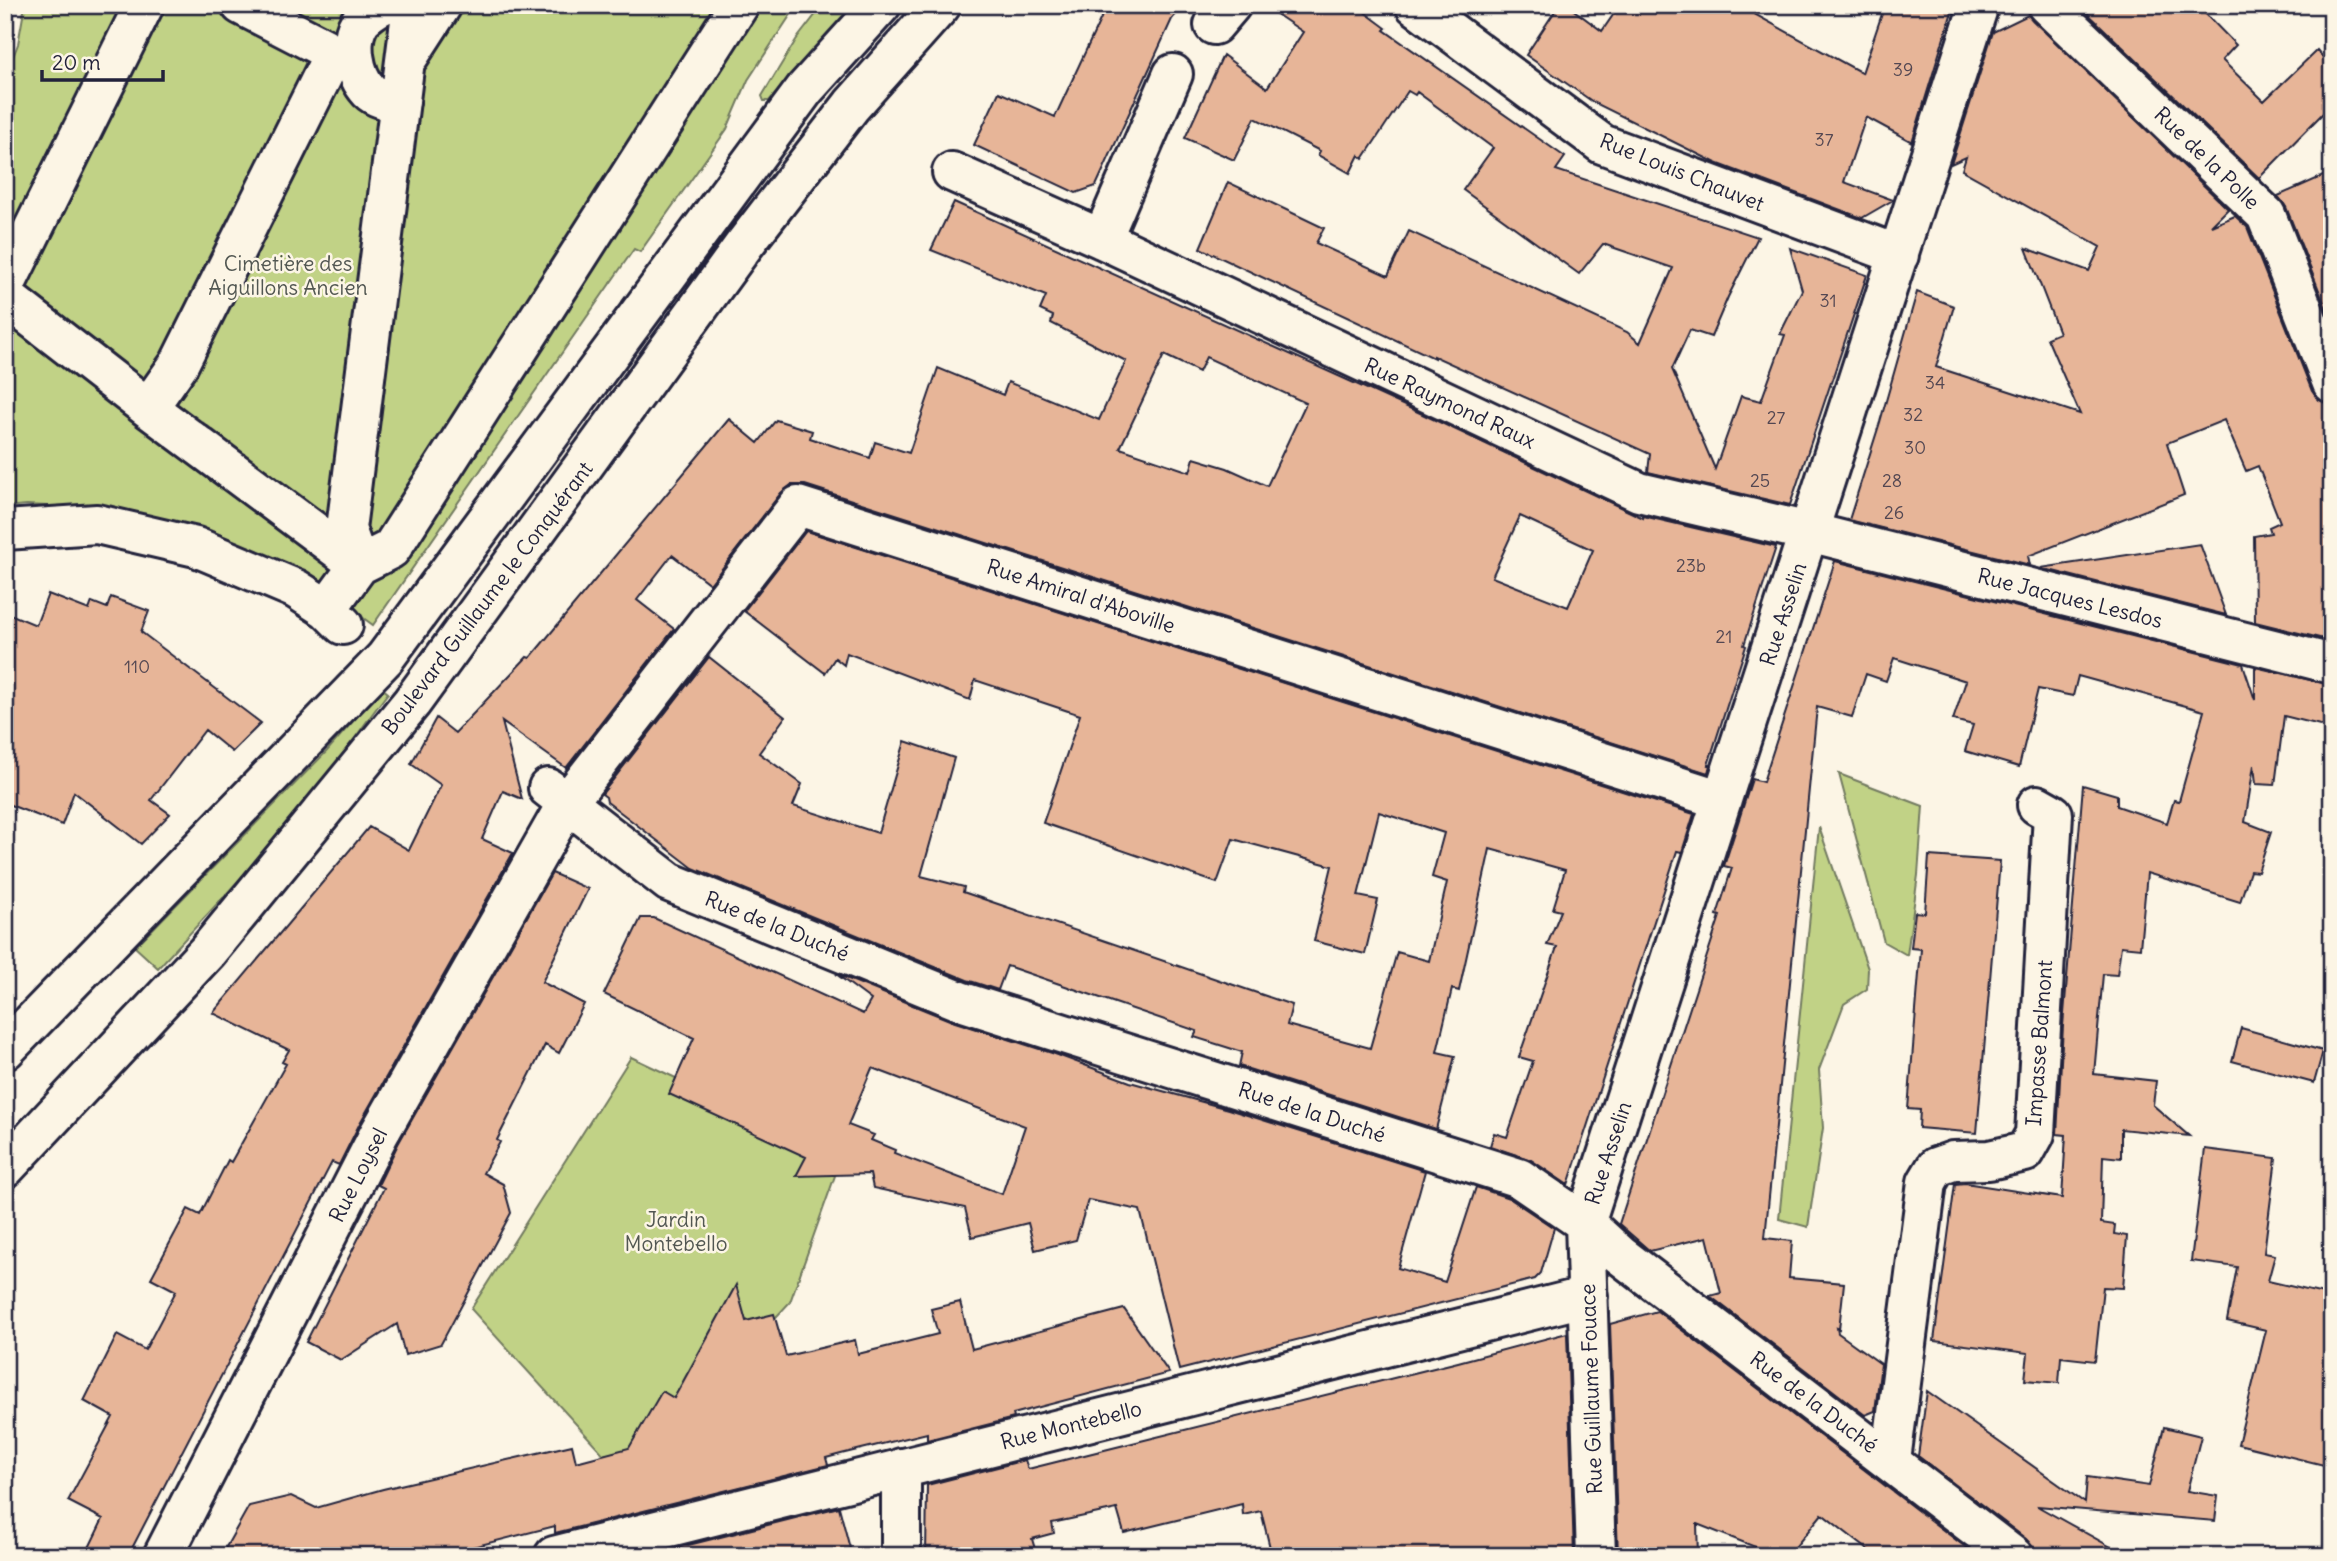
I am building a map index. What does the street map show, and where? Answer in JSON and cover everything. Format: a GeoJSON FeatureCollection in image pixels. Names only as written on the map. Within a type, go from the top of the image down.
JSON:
{"type":"FeatureCollection","features":[{"type":"Feature","properties":{"kind":"street"},"geometry":{"type":"LineString","coordinates":[[5,286],[144,5]]}},
{"type":"Feature","properties":{"kind":"street"},"geometry":{"type":"LineString","coordinates":[[241,5],[344,47],[355,60],[361,80],[370,93],[400,102]]}},
{"type":"Feature","properties":{"kind":"street"},"geometry":{"type":"LineString","coordinates":[[148,408],[179,364],[344,47],[360,22],[382,5]]}},
{"type":"Feature","properties":{"kind":"street"},"geometry":{"type":"LineString","coordinates":[[359,565],[346,529],[412,5]]}},
{"type":"Feature","properties":{"kind":"street"},"geometry":{"type":"LineString","coordinates":[[406,62],[442,5]]}},
{"type":"Feature","properties":{"kind":"street"},"geometry":{"type":"LineString","coordinates":[[5,530],[97,524],[196,547],[296,589],[335,617],[359,565],[391,549],[739,5]]}},
{"type":"Feature","properties":{"kind":"street"},"geometry":{"type":"LineString","coordinates":[[5,1050],[385,659],[805,89],[881,5]]}},
{"type":"Feature","properties":{"kind":"street","name":"Boulevard Guillaume le Conquérant"},"geometry":{"type":"LineString","coordinates":[[5,1168],[207,952],[412,702],[760,224],[852,104],[941,5]]}},
{"type":"Feature","properties":{"kind":"street","name":"Rue Louis Chauvet"},"geometry":{"type":"LineString","coordinates":[[1415,5],[1602,144],[1899,255]]}},
{"type":"Feature","properties":{"kind":"street","name":"Rue Asselin"},"geometry":{"type":"LineString","coordinates":[[1585,1223],[1979,5]]}},
{"type":"Feature","properties":{"kind":"street","name":"Rue de la Polle"},"geometry":{"type":"LineString","coordinates":[[2047,5],[2266,215],[2332,383]]}},
{"type":"Feature","properties":{"kind":"street"},"geometry":{"type":"LineString","coordinates":[[1102,239],[1173,74]]}},
{"type":"Feature","properties":{"kind":"street","name":"Rue Raymond Raux"},"geometry":{"type":"LineString","coordinates":[[953,172],[1102,239],[1639,492],[1809,532]]}},
{"type":"Feature","properties":{"kind":"street"},"geometry":{"type":"LineString","coordinates":[[5,297],[148,408],[359,565]]}},
{"type":"Feature","properties":{"kind":"street","name":"Rue Amiral d'Aboville"},"geometry":{"type":"LineString","coordinates":[[557,795],[798,506],[1723,800]]}},
{"type":"Feature","properties":{"kind":"street","name":"Rue Jacques Lesdos"},"geometry":{"type":"LineString","coordinates":[[1809,532],[2332,664]]}},
{"type":"Feature","properties":{"kind":"street","name":"Rue de la Duché"},"geometry":{"type":"LineString","coordinates":[[557,795],[669,882],[960,1001],[1519,1178],[1585,1223],[1620,1255],[2013,1556]]}},
{"type":"Feature","properties":{"kind":"street","name":"Rue Loysel"},"geometry":{"type":"LineString","coordinates":[[163,1556],[379,1134],[557,795]]}},
{"type":"Feature","properties":{"kind":"street","name":"Impasse Balmont"},"geometry":{"type":"LineString","coordinates":[[1891,1461],[1927,1182],[1936,1167],[1953,1161],[1989,1160],[2025,1152],[2035,1134],[2053,814],[2037,806]]}},
{"type":"Feature","properties":{"kind":"street","name":"Rue Guillaume Fouace"},"geometry":{"type":"LineString","coordinates":[[1585,1223],[1596,1556]]}},
{"type":"Feature","properties":{"kind":"street","name":"Rue Montebello"},"geometry":{"type":"LineString","coordinates":[[554,1556],[1588,1296]]}},
{"type":"Feature","properties":{"kind":"street"},"geometry":{"type":"LineString","coordinates":[[901,1468],[901,1556]]}},
{"type":"Feature","properties":{"kind":"green space","name":"Cimetière des Aiguillons Ancien"},"geometry":{"type":"Polygon","coordinates":[[[25,5],[797,5],[748,80],[727,129],[640,252],[634,249],[373,625],[315,583],[105,509],[27,505],[5,507],[5,77],[18,44],[25,5]]]}},
{"type":"Feature","properties":{"kind":"green space"},"geometry":{"type":"Polygon","coordinates":[[[823,5],[854,5],[769,101],[764,101],[762,96],[796,40],[823,5]]]}},
{"type":"Feature","properties":{"kind":"green space"},"geometry":{"type":"Polygon","coordinates":[[[382,688],[388,693],[322,783],[262,854],[158,968],[135,947],[327,751],[382,688]]]}},
{"type":"Feature","properties":{"kind":"green space"},"geometry":{"type":"Polygon","coordinates":[[[1839,774],[1923,806],[1918,875],[1907,955],[1884,942],[1839,774]]]}},
{"type":"Feature","properties":{"kind":"green space"},"geometry":{"type":"Polygon","coordinates":[[[1819,827],[1868,969],[1867,989],[1844,1004],[1819,1070],[1823,1128],[1808,1227],[1779,1219],[1819,827]]]}},
{"type":"Feature","properties":{"kind":"green space","name":"Jardin Montebello"},"geometry":{"type":"Polygon","coordinates":[[[631,1057],[842,1156],[790,1302],[658,1445],[606,1457],[471,1309],[631,1057]]]}},
{"type":"Feature","properties":{"kind":"building"},"geometry":{"type":"Polygon","coordinates":[[[1107,5],[1184,5],[1172,19],[1096,186],[1076,193],[974,145],[999,92],[1055,117],[1107,5]]]}},
{"type":"Feature","properties":{"kind":"building"},"geometry":{"type":"Polygon","coordinates":[[[1263,5],[1355,5],[1386,28],[1384,30],[1565,157],[1556,170],[1758,237],[1711,337],[1690,330],[1672,369],[1715,469],[1741,396],[1761,401],[1785,335],[1780,334],[1802,290],[1790,248],[1867,275],[1790,505],[1648,472],[1650,454],[1434,358],[1200,248],[1228,182],[1324,228],[1316,243],[1388,276],[1409,231],[1627,332],[1640,343],[1673,268],[1603,244],[1579,274],[1463,190],[1493,148],[1417,92],[1415,95],[1408,91],[1363,159],[1359,155],[1350,173],[1318,155],[1320,151],[1255,118],[1234,160],[1185,138],[1223,55],[1267,88],[1303,32],[1263,5]]]}},
{"type":"Feature","properties":{"kind":"building"},"geometry":{"type":"Polygon","coordinates":[[[1559,5],[1567,5],[1602,31],[1620,5],[1738,5],[1862,73],[1885,5],[1954,5],[1912,142],[1866,117],[1844,182],[1893,200],[1862,218],[1716,163],[1593,102],[1526,55],[1559,5]]]}},
{"type":"Feature","properties":{"kind":"building"},"geometry":{"type":"Polygon","coordinates":[[[2079,5],[2197,5],[2236,45],[2222,60],[2264,101],[2317,50],[2332,68],[2332,104],[2259,178],[2079,5]]]}},
{"type":"Feature","properties":{"kind":"building"},"geometry":{"type":"Polygon","coordinates":[[[2028,15],[2228,209],[2211,226],[2235,216],[2247,227],[2312,391],[2319,400],[2332,404],[2332,641],[2255,622],[2254,536],[2271,533],[2269,527],[2280,522],[2258,466],[2246,471],[2224,420],[2167,443],[2184,495],[2028,556],[2030,565],[1849,520],[1917,292],[1954,306],[1936,367],[2080,414],[2047,338],[2059,333],[2026,248],[2089,271],[2100,247],[1962,170],[1966,157],[1951,164],[1993,32],[2028,15]]]}},
{"type":"Feature","properties":{"kind":"building"},"geometry":{"type":"Polygon","coordinates":[[[2332,172],[2332,323],[2286,207],[2278,196],[2332,172]]]}},
{"type":"Feature","properties":{"kind":"building"},"geometry":{"type":"Polygon","coordinates":[[[954,202],[1418,412],[1643,518],[1776,547],[1744,645],[1746,646],[1708,765],[1708,773],[805,485],[791,485],[781,493],[710,584],[672,555],[637,600],[674,629],[566,768],[502,722],[522,799],[503,791],[482,839],[513,853],[360,1123],[339,1165],[332,1162],[128,1556],[85,1556],[103,1519],[68,1501],[113,1417],[84,1401],[117,1335],[145,1350],[176,1291],[151,1278],[188,1209],[200,1215],[228,1160],[231,1162],[286,1064],[282,1062],[289,1050],[213,1013],[369,827],[409,850],[441,785],[411,764],[436,718],[455,733],[527,657],[530,658],[729,419],[758,443],[776,420],[812,431],[810,438],[870,458],[875,442],[909,453],[938,368],[1003,395],[1008,382],[1099,420],[1126,361],[1051,323],[1053,316],[1040,310],[1046,296],[931,250],[954,202]],[[1164,355],[1120,448],[1190,472],[1194,458],[1227,468],[1267,486],[1306,403],[1206,357],[1199,372],[1164,355]],[[1520,516],[1492,577],[1568,607],[1593,550],[1520,516]]]}},
{"type":"Feature","properties":{"kind":"building"},"geometry":{"type":"Polygon","coordinates":[[[806,531],[1694,814],[1682,852],[1677,851],[1568,1185],[1531,1160],[1490,1146],[1494,1133],[1507,1137],[1533,1061],[1519,1057],[1557,947],[1547,945],[1561,911],[1553,909],[1565,870],[1490,849],[1459,991],[1452,989],[1437,1052],[1455,1056],[1436,1129],[1239,1066],[1242,1052],[1194,1037],[1197,1031],[1007,966],[998,990],[967,980],[693,868],[607,802],[602,794],[709,657],[785,717],[759,753],[802,784],[793,806],[878,833],[905,741],[954,758],[921,876],[964,887],[963,892],[1292,1005],[1287,1025],[1370,1048],[1397,952],[1429,961],[1447,882],[1432,877],[1444,833],[1379,812],[1358,896],[1378,900],[1365,954],[1314,941],[1332,866],[1233,839],[1217,883],[1043,823],[1080,715],[975,680],[970,700],[847,653],[844,665],[835,658],[825,673],[744,611],[806,531]]]}},
{"type":"Feature","properties":{"kind":"building"},"geometry":{"type":"Polygon","coordinates":[[[2200,544],[2226,615],[2041,568],[2200,544]]]}},
{"type":"Feature","properties":{"kind":"building"},"geometry":{"type":"Polygon","coordinates":[[[1835,561],[2243,664],[2255,700],[2255,667],[2332,685],[2332,728],[2284,716],[2275,785],[2256,784],[2254,765],[2245,822],[2271,832],[2258,872],[2250,871],[2240,902],[2147,873],[2140,948],[2121,946],[2117,975],[2103,974],[2094,1074],[2156,1081],[2153,1105],[2189,1136],[2121,1129],[2121,1158],[2103,1156],[2101,1223],[2115,1225],[2114,1234],[2127,1236],[2123,1288],[2103,1287],[2095,1361],[2061,1357],[2059,1383],[2025,1380],[2028,1353],[1934,1341],[1955,1184],[1965,1183],[2062,1198],[2066,1135],[2057,1134],[2083,785],[2117,795],[2117,806],[2167,823],[2174,800],[2179,801],[2204,711],[2078,676],[2073,696],[2038,689],[2019,767],[1965,751],[1973,725],[1953,720],[1966,681],[1894,658],[1886,681],[1866,674],[1852,717],[1817,707],[1765,1238],[1792,1241],[1789,1278],[1844,1283],[1838,1333],[1881,1364],[1875,1411],[1865,1415],[1710,1296],[1721,1293],[1707,1237],[1650,1251],[1619,1224],[1720,916],[1717,915],[1732,868],[1724,866],[1752,779],[1763,782],[1835,561]]]}},
{"type":"Feature","properties":{"kind":"building"},"geometry":{"type":"Polygon","coordinates":[[[48,594],[89,610],[92,602],[107,608],[111,597],[149,611],[141,632],[261,723],[232,752],[205,730],[151,800],[170,814],[141,844],[74,792],[62,825],[5,803],[5,612],[36,625],[48,594]]]}},
{"type":"Feature","properties":{"kind":"building"},"geometry":{"type":"Polygon","coordinates":[[[1929,856],[2000,861],[1977,1133],[1919,1128],[1920,1110],[1908,1109],[1921,949],[1911,948],[1915,912],[1925,913],[1929,856]]]}},
{"type":"Feature","properties":{"kind":"building"},"geometry":{"type":"Polygon","coordinates":[[[552,873],[588,889],[542,982],[584,1004],[559,1053],[545,1045],[483,1173],[503,1184],[511,1213],[441,1344],[405,1355],[397,1324],[341,1360],[306,1342],[384,1188],[378,1185],[398,1144],[552,873]]]}},
{"type":"Feature","properties":{"kind":"building"},"geometry":{"type":"Polygon","coordinates":[[[641,918],[654,918],[863,1014],[871,1000],[836,974],[952,1021],[1055,1054],[1130,1082],[1228,1109],[1425,1171],[1398,1268],[1445,1282],[1476,1187],[1509,1198],[1554,1228],[1541,1273],[1535,1279],[1179,1370],[1140,1210],[1088,1200],[1076,1240],[1035,1250],[1028,1223],[972,1237],[965,1208],[873,1188],[870,1174],[796,1176],[806,1157],[669,1094],[694,1038],[604,994],[641,918]],[[872,1068],[848,1125],[874,1135],[871,1140],[895,1150],[894,1153],[1002,1194],[1025,1126],[872,1068]]]}},
{"type":"Feature","properties":{"kind":"building"},"geometry":{"type":"Polygon","coordinates":[[[2241,1028],[2323,1051],[2314,1083],[2232,1061],[2241,1028]]]}},
{"type":"Feature","properties":{"kind":"building"},"geometry":{"type":"Polygon","coordinates":[[[2205,1149],[2276,1158],[2264,1253],[2275,1255],[2268,1281],[2332,1296],[2332,1467],[2238,1444],[2266,1330],[2227,1321],[2237,1267],[2191,1261],[2205,1149]]]}},
{"type":"Feature","properties":{"kind":"building"},"geometry":{"type":"Polygon","coordinates":[[[736,1285],[746,1321],[774,1314],[786,1356],[855,1340],[858,1354],[938,1334],[931,1309],[960,1302],[972,1349],[1124,1309],[1169,1373],[1013,1414],[1014,1418],[927,1440],[927,1433],[826,1458],[828,1465],[555,1533],[555,1526],[437,1556],[221,1556],[249,1506],[291,1496],[316,1508],[383,1489],[572,1445],[576,1462],[629,1448],[662,1391],[674,1398],[736,1285]]]}},
{"type":"Feature","properties":{"kind":"building"},"geometry":{"type":"Polygon","coordinates":[[[1657,1311],[1977,1556],[1876,1556],[1822,1514],[1788,1556],[1778,1556],[1697,1524],[1698,1556],[1618,1556],[1610,1324],[1657,1311]]]}},
{"type":"Feature","properties":{"kind":"building"},"geometry":{"type":"Polygon","coordinates":[[[1567,1333],[1574,1556],[1272,1556],[1261,1511],[1243,1515],[1242,1504],[1124,1533],[1117,1509],[1052,1523],[1054,1533],[1032,1539],[1035,1549],[1008,1556],[926,1556],[927,1485],[1025,1460],[1028,1469],[1567,1333]]]}},
{"type":"Feature","properties":{"kind":"building"},"geometry":{"type":"Polygon","coordinates":[[[1927,1391],[2085,1503],[2087,1477],[2149,1486],[2164,1427],[2201,1436],[2187,1491],[2218,1496],[2215,1521],[2037,1506],[2127,1556],[2034,1556],[2033,1547],[2026,1539],[1918,1456],[1927,1391]]]}},
{"type":"Feature","properties":{"kind":"building"},"geometry":{"type":"Polygon","coordinates":[[[839,1507],[852,1556],[645,1556],[839,1507]]]}}]}
